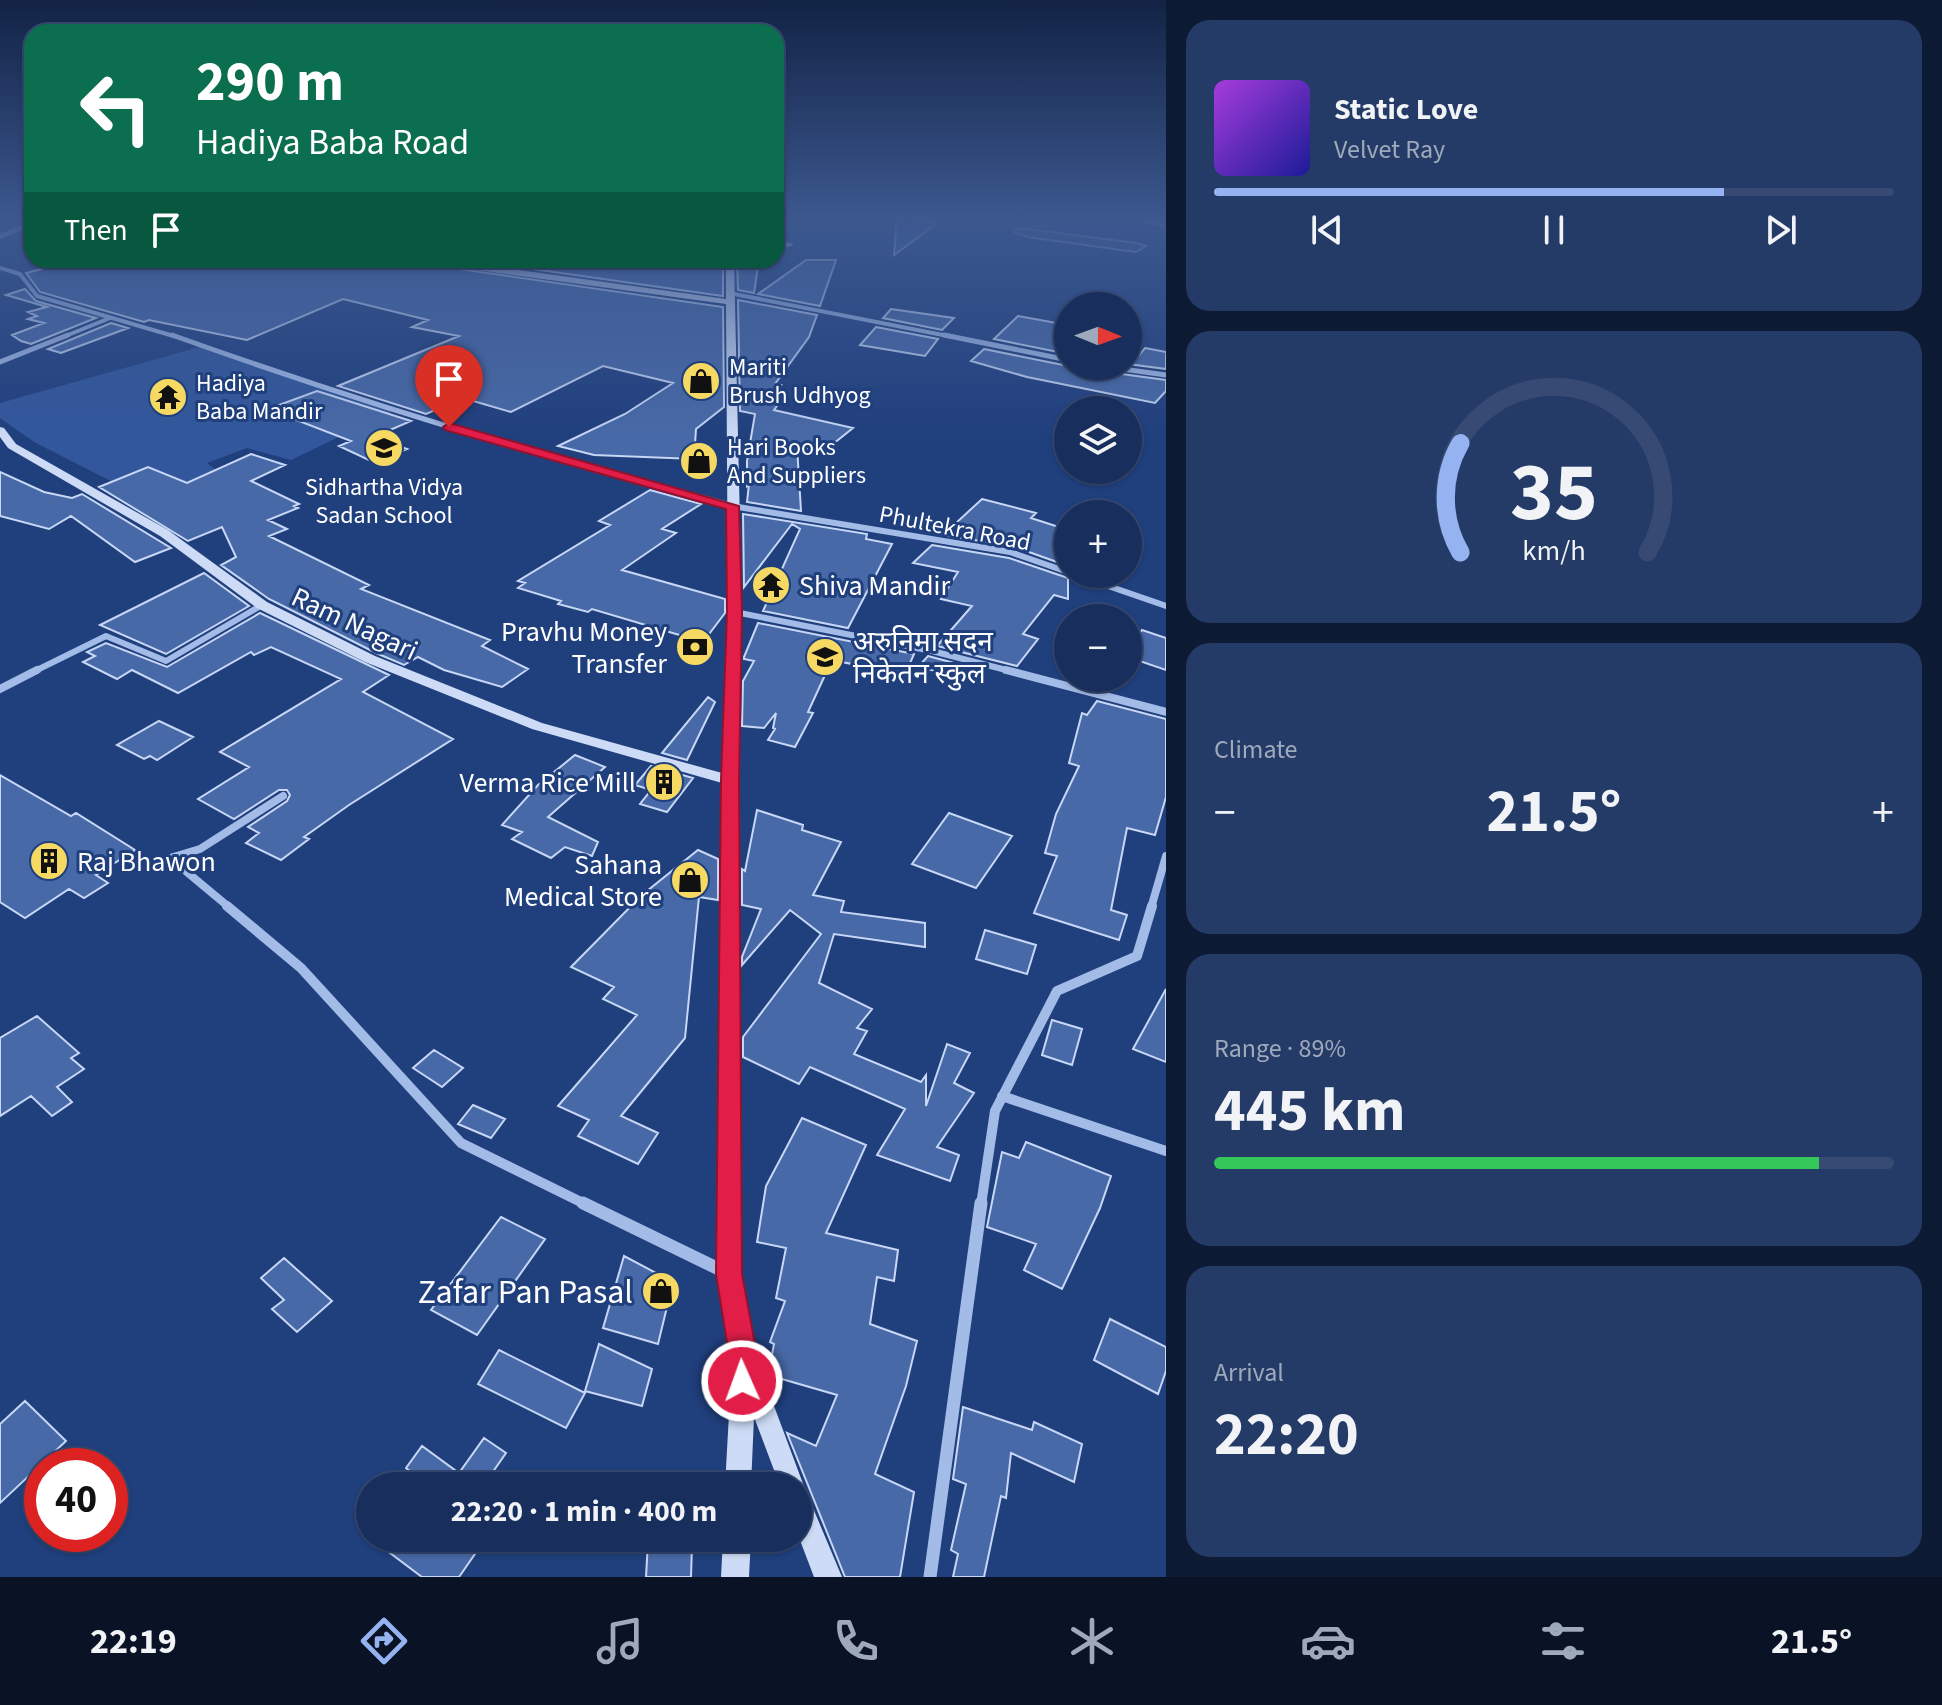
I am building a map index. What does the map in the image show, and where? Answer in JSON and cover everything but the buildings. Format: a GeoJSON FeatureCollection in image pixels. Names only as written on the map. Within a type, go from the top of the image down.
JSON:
{"type":"FeatureCollection","features":[{"type":"Feature","properties":{"kind":"main road"},"geometry":{"type":"LineString","coordinates":[[679,292],[729,298]]}},
{"type":"Feature","properties":{"kind":"main road"},"geometry":{"type":"LineString","coordinates":[[729,292],[735,612],[730,780],[729,1274],[743,1355],[788,1472]]}},
{"type":"Feature","properties":{"kind":"main road","name":"Ram Nagari"},"geometry":{"type":"LineString","coordinates":[[0,430],[12,446],[164,533],[262,605],[370,659],[537,726],[730,780]]}},
{"type":"Feature","properties":{"kind":"main road"},"geometry":{"type":"LineString","coordinates":[[739,1472],[743,1355]]}},
{"type":"Feature","properties":{"kind":"main road"},"geometry":{"type":"LineString","coordinates":[[812,1535],[828,1577]]}},
{"type":"Feature","properties":{"kind":"main road"},"geometry":{"type":"LineString","coordinates":[[735,1577],[736,1552]]}},
{"type":"Feature","properties":{"kind":"street","name":"Phultekra Road"},"geometry":{"type":"LineString","coordinates":[[34,292],[37,296],[142,324],[307,383],[530,452],[732,506],[1010,552],[1166,606]]}},
{"type":"Feature","properties":{"kind":"street"},"geometry":{"type":"LineString","coordinates":[[729,298],[781,301],[1054,357]]}},
{"type":"Feature","properties":{"kind":"street"},"geometry":{"type":"LineString","coordinates":[[0,362],[111,318]]}},
{"type":"Feature","properties":{"kind":"street"},"geometry":{"type":"LineString","coordinates":[[1142,372],[1166,375]]}},
{"type":"Feature","properties":{"kind":"street"},"geometry":{"type":"LineString","coordinates":[[0,689],[106,636],[166,661],[262,605]]}},
{"type":"Feature","properties":{"kind":"street"},"geometry":{"type":"LineString","coordinates":[[735,612],[932,651],[1166,712]]}},
{"type":"Feature","properties":{"kind":"street"},"geometry":{"type":"LineString","coordinates":[[283,796],[200,849],[170,858],[301,968],[461,1143],[729,1274]]}},
{"type":"Feature","properties":{"kind":"street"},"geometry":{"type":"LineString","coordinates":[[930,1577],[960,1339],[995,1111],[1057,991],[1137,956],[1166,856]]}},
{"type":"Feature","properties":{"kind":"street"},"geometry":{"type":"LineString","coordinates":[[1002,1096],[1166,1151]]}},
{"type":"Feature","properties":{"kind":"shaded area"},"geometry":{"type":"Polygon","coordinates":[[[203,346],[395,410],[291,460],[247,448],[207,463],[216,470],[156,504],[34,442],[0,418],[0,403],[203,346]]]}},
{"type":"Feature","properties":{"kind":"place","name":"Mariti Brush Udhyog"},"geometry":{"type":"Point","coordinates":[701,381]}},
{"type":"Feature","properties":{"kind":"place","name":"Hadiya Baba Mandir"},"geometry":{"type":"Point","coordinates":[168,397]}},
{"type":"Feature","properties":{"kind":"place","name":"Sidhartha Vidya Sadan School"},"geometry":{"type":"Point","coordinates":[384,448]}},
{"type":"Feature","properties":{"kind":"place","name":"Hari Books And Suppliers"},"geometry":{"type":"Point","coordinates":[699,461]}},
{"type":"Feature","properties":{"kind":"place","name":"Shiva Mandir"},"geometry":{"type":"Point","coordinates":[771,585]}},
{"type":"Feature","properties":{"kind":"place","name":"Pravhu Money Transfer"},"geometry":{"type":"Point","coordinates":[695,647]}},
{"type":"Feature","properties":{"kind":"place","name":"अरुनिमा सदन निकेतन स्कुल"},"geometry":{"type":"Point","coordinates":[825,657]}},
{"type":"Feature","properties":{"kind":"place","name":"Verma Rice Mill"},"geometry":{"type":"Point","coordinates":[664,782]}},
{"type":"Feature","properties":{"kind":"place","name":"Raj Bhawon"},"geometry":{"type":"Point","coordinates":[49,861]}},
{"type":"Feature","properties":{"kind":"place","name":"Sahana Medical Store"},"geometry":{"type":"Point","coordinates":[690,880]}},
{"type":"Feature","properties":{"kind":"place","name":"Zafar Pan Pasal"},"geometry":{"type":"Point","coordinates":[661,1291]}},
{"type":"Feature","properties":{"kind":"route"},"geometry":{"type":"LineString","coordinates":[[449,427],[732,506],[735,612],[730,780],[729,1274],[743,1355],[742,1381]]}}]}
